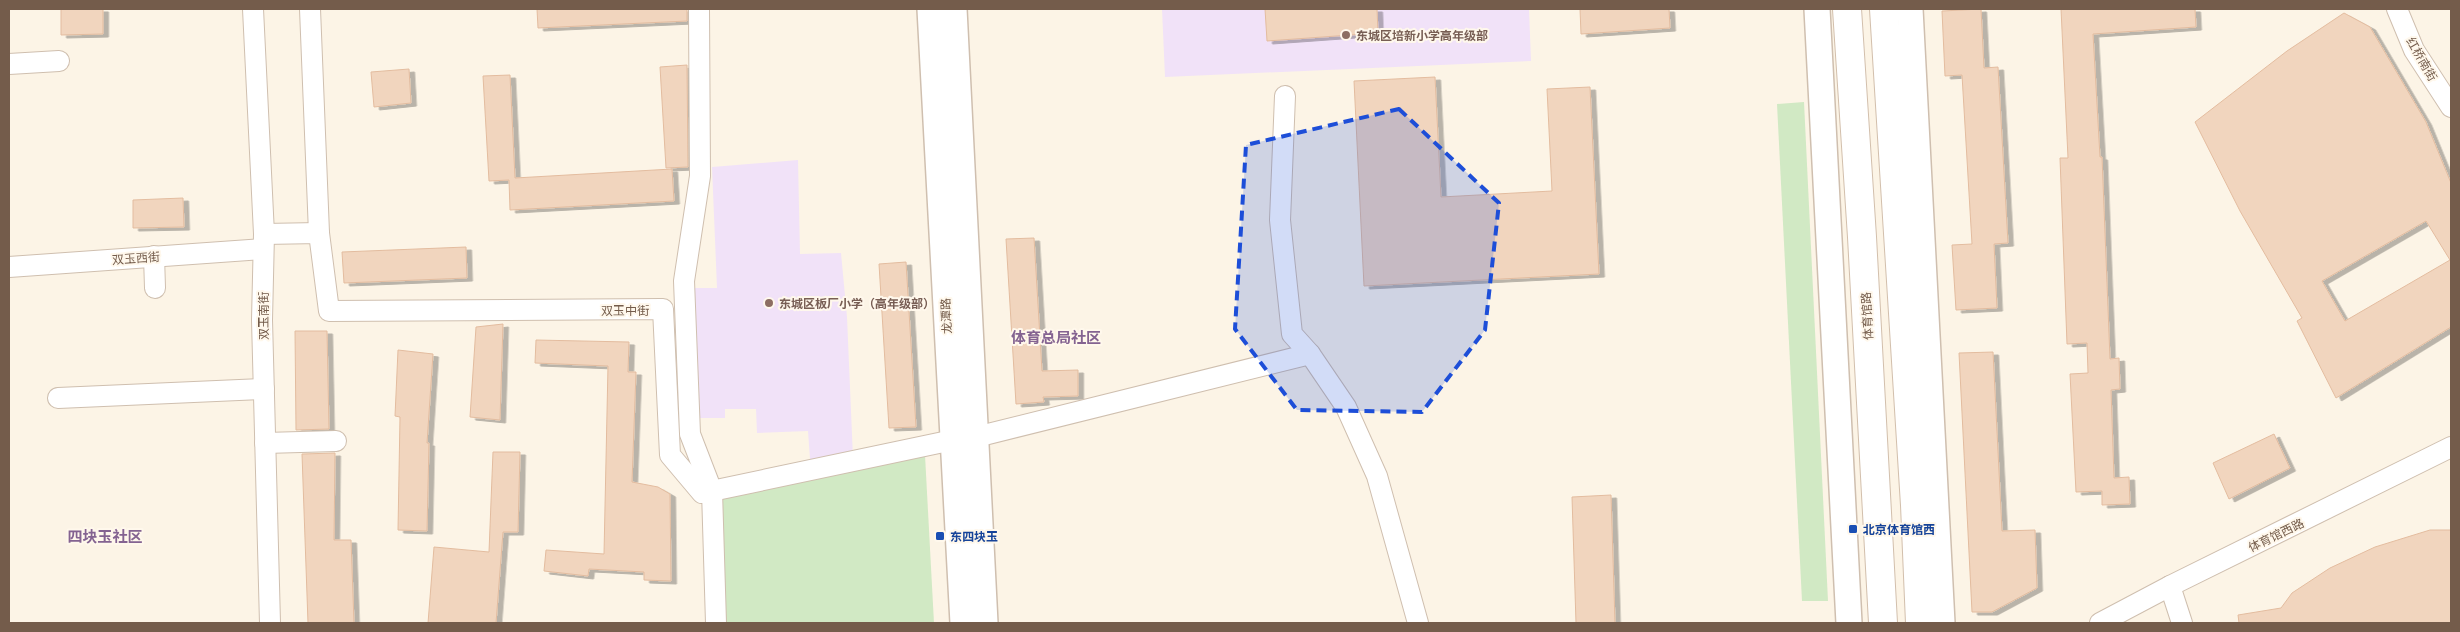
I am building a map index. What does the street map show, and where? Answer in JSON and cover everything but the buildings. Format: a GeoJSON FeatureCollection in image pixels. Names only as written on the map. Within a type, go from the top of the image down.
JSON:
{"type":"FeatureCollection","features":[{"type":"Feature","properties":{"kind":"main road","name":"体育馆路"},"geometry":{"type":"LineString","coordinates":[[1847,9],[1863,246],[1883,623]]}},
{"type":"Feature","properties":{"kind":"main road"},"geometry":{"type":"LineString","coordinates":[[1884,9],[1920,623]]}},
{"type":"Feature","properties":{"kind":"street","name":"双玉南街"},"geometry":{"type":"LineString","coordinates":[[253,9],[263,242],[264,389],[270,623]]}},
{"type":"Feature","properties":{"kind":"street"},"geometry":{"type":"LineString","coordinates":[[263,242],[319,233],[310,9]]}},
{"type":"Feature","properties":{"kind":"street"},"geometry":{"type":"LineString","coordinates":[[699,9],[700,176],[684,281],[690,434],[712,491],[716,623]]}},
{"type":"Feature","properties":{"kind":"street","name":"龙潭路"},"geometry":{"type":"LineString","coordinates":[[930,9],[964,438],[985,623]]}},
{"type":"Feature","properties":{"kind":"street","name":"龙潭路"},"geometry":{"type":"LineString","coordinates":[[954,9],[964,438],[963,623]]}},
{"type":"Feature","properties":{"kind":"street"},"geometry":{"type":"LineString","coordinates":[[1817,9],[1849,623]]}},
{"type":"Feature","properties":{"kind":"street"},"geometry":{"type":"LineString","coordinates":[[1910,9],[1942,623]]}},
{"type":"Feature","properties":{"kind":"street","name":"红桥南街"},"geometry":{"type":"LineString","coordinates":[[2397,9],[2414,50],[2451,107]]}},
{"type":"Feature","properties":{"kind":"street","name":"红桥南街"},"geometry":{"type":"LineString","coordinates":[[2410,9],[2427,47],[2451,87]]}},
{"type":"Feature","properties":{"kind":"street"},"geometry":{"type":"LineString","coordinates":[[9,64],[59,61]]}},
{"type":"Feature","properties":{"kind":"street"},"geometry":{"type":"LineString","coordinates":[[1285,96],[1280,220],[1292,334],[1310,354],[1346,407],[1377,476],[1418,623]]}},
{"type":"Feature","properties":{"kind":"street","name":"双玉中街"},"geometry":{"type":"LineString","coordinates":[[319,233],[329,311],[663,310],[670,455],[702,493],[712,491]]}},
{"type":"Feature","properties":{"kind":"street","name":"双玉西街"},"geometry":{"type":"LineString","coordinates":[[9,266],[154,256],[263,242]]}},
{"type":"Feature","properties":{"kind":"street"},"geometry":{"type":"LineString","coordinates":[[154,256],[155,288]]}},
{"type":"Feature","properties":{"kind":"street"},"geometry":{"type":"LineString","coordinates":[[712,491],[964,438],[1310,354]]}},
{"type":"Feature","properties":{"kind":"street"},"geometry":{"type":"LineString","coordinates":[[58,398],[264,389]]}},
{"type":"Feature","properties":{"kind":"street"},"geometry":{"type":"LineString","coordinates":[[265,443],[336,441]]}},
{"type":"Feature","properties":{"kind":"street","name":"体育馆西路"},"geometry":{"type":"LineString","coordinates":[[2100,623],[2170,586],[2451,447]]}},
{"type":"Feature","properties":{"kind":"street"},"geometry":{"type":"LineString","coordinates":[[2170,586],[2182,623]]}},
{"type":"Feature","properties":{"kind":"highlighted area"},"geometry":{"type":"Polygon","coordinates":[[[1399,109],[1499,203],[1485,330],[1422,412],[1297,410],[1235,329],[1246,145],[1399,109]]]}},
{"type":"Feature","properties":{"kind":"shaded area","name":"东城区培新小学高年级部"},"geometry":{"type":"Polygon","coordinates":[[[1162,9],[1529,9],[1531,61],[1165,77],[1162,9]]]}},
{"type":"Feature","properties":{"kind":"shaded area","name":"东城区板厂小学（高年级部）"},"geometry":{"type":"Polygon","coordinates":[[[798,160],[800,254],[841,253],[847,317],[853,458],[810,459],[808,431],[757,433],[756,409],[725,409],[725,418],[693,418],[691,288],[717,288],[712,167],[798,160]]]}},
{"type":"Feature","properties":{"kind":"green space"},"geometry":{"type":"Polygon","coordinates":[[[1804,102],[1828,601],[1802,601],[1777,104],[1804,102]]]}},
{"type":"Feature","properties":{"kind":"green space"},"geometry":{"type":"Polygon","coordinates":[[[925,455],[934,623],[722,623],[718,509],[724,496],[925,455]]]}},
{"type":"Feature","properties":{"kind":"place","name":"东城区培新小学高年级部"},"geometry":{"type":"Point","coordinates":[1346,35]}},
{"type":"Feature","properties":{"kind":"place","name":"东城区板厂小学（高年级部）"},"geometry":{"type":"Point","coordinates":[769,303]}},
{"type":"Feature","properties":{"kind":"place","name":"北京体育馆西"},"geometry":{"type":"Point","coordinates":[1853,529]}},
{"type":"Feature","properties":{"kind":"place","name":"东四块玉"},"geometry":{"type":"Point","coordinates":[940,536]}},
{"type":"Feature","properties":{"kind":"district","name":"体育总局社区"},"geometry":{"type":"Point","coordinates":[1056,337]}},
{"type":"Feature","properties":{"kind":"district","name":"四块玉社区"},"geometry":{"type":"Point","coordinates":[105,536]}}]}
